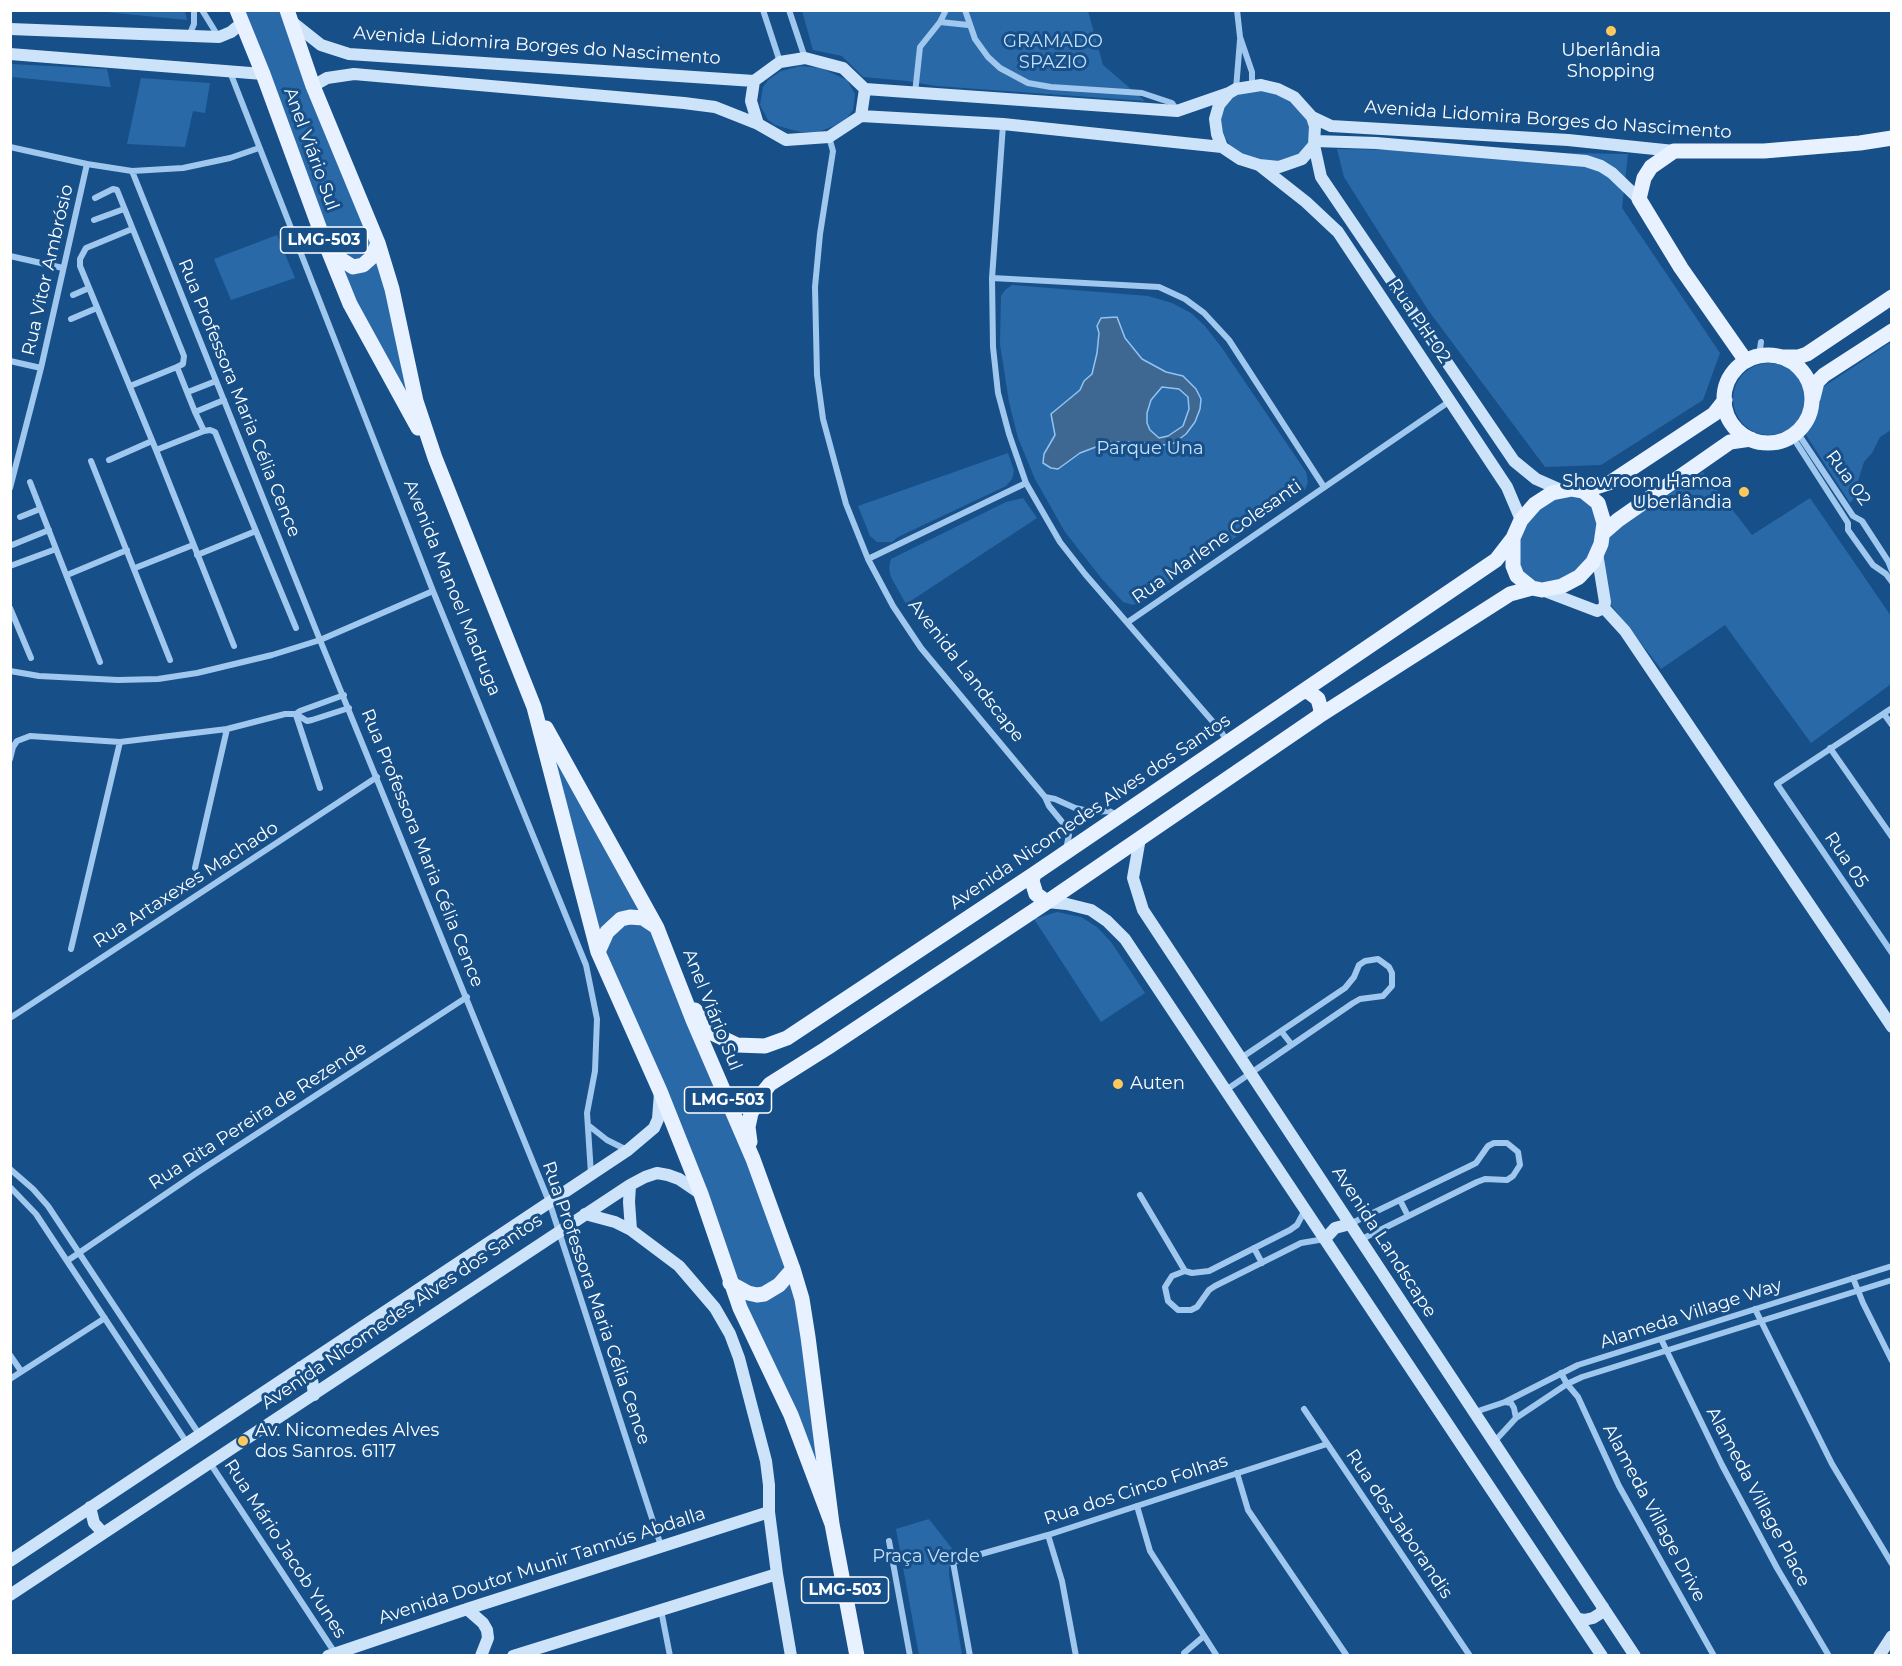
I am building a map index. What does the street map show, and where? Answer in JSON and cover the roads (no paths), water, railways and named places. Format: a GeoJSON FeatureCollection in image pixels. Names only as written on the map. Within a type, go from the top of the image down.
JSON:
{"type":"FeatureCollection","features":[{"type":"Feature","properties":{"kind":"main road","name":"Anel Viário Sul"},"geometry":{"type":"LineString","coordinates":[[289,16],[313,86],[378,243],[392,289],[416,401],[435,459],[534,707],[598,952],[660,1091],[701,1194],[730,1283],[791,1415],[832,1524]]}},
{"type":"Feature","properties":{"kind":"main road","name":"Anel Viário Sul"},"geometry":{"type":"LineString","coordinates":[[239,17],[263,74],[322,236],[350,304],[435,459]]}},
{"type":"Feature","properties":{"kind":"main road","name":"Avenida Lidomira Borges do Nascimento"},"geometry":{"type":"LineString","coordinates":[[1674,151],[1764,151],[1892,138]]}},
{"type":"Feature","properties":{"kind":"main road"},"geometry":{"type":"LineString","coordinates":[[1674,151],[1651,167],[1644,178],[1640,199],[1681,268],[1755,353],[1780,357],[1798,357],[1807,354],[1892,297]]}},
{"type":"Feature","properties":{"kind":"main road"},"geometry":{"type":"LineString","coordinates":[[322,236],[342,260],[353,267],[363,265],[372,257],[378,243]]}},
{"type":"Feature","properties":{"kind":"main road"},"geometry":{"type":"LineString","coordinates":[[1755,353],[1737,368],[1730,378],[1725,400],[1726,411],[1738,431],[1751,439],[1770,443],[1795,434],[1805,423],[1816,382],[1892,332]]}},
{"type":"Feature","properties":{"kind":"main road"},"geometry":{"type":"LineString","coordinates":[[1780,357],[1791,362],[1807,378],[1812,401]]}},
{"type":"Feature","properties":{"kind":"main road"},"geometry":{"type":"LineString","coordinates":[[1537,589],[1517,576],[1513,566],[1513,538],[1521,520],[1535,504],[1561,490],[1583,491],[1611,482],[1714,414],[1725,400]]}},
{"type":"Feature","properties":{"kind":"main road"},"geometry":{"type":"LineString","coordinates":[[1603,533],[1618,520],[1730,442],[1751,439]]}},
{"type":"Feature","properties":{"kind":"main road"},"geometry":{"type":"LineString","coordinates":[[753,1159],[748,1127],[751,1113],[770,1084],[1047,902],[1319,716],[1510,594],[1562,586],[1579,577],[1593,562],[1604,523],[1598,503],[1583,491]]}},
{"type":"Feature","properties":{"kind":"main road","name":"Avenida Nicomedes Alves dos Santos"},"geometry":{"type":"LineString","coordinates":[[684,994],[707,1025],[721,1038],[737,1045],[777,1043],[787,1038],[1034,874],[1496,560],[1513,538]]}},
{"type":"Feature","properties":{"kind":"main road"},"geometry":{"type":"LineString","coordinates":[[1303,691],[1309,692],[1318,699],[1321,710],[1319,716]]}},
{"type":"Feature","properties":{"kind":"main road","name":"Anel Viário Sul"},"geometry":{"type":"LineString","coordinates":[[534,707],[657,928],[753,1159],[793,1269],[802,1299],[832,1524],[857,1656]]}},
{"type":"Feature","properties":{"kind":"main road"},"geometry":{"type":"LineString","coordinates":[[1034,874],[1033,888],[1036,894],[1047,902]]}},
{"type":"Feature","properties":{"kind":"main road"},"geometry":{"type":"LineString","coordinates":[[598,952],[608,932],[621,919],[643,918],[652,922],[657,928]]}},
{"type":"Feature","properties":{"kind":"main road"},"geometry":{"type":"LineString","coordinates":[[730,1283],[748,1293],[765,1294],[779,1285],[793,1269]]}},
{"type":"Feature","properties":{"kind":"street"},"geometry":{"type":"LineString","coordinates":[[189,36],[194,24],[194,10]]}},
{"type":"Feature","properties":{"kind":"street"},"geometry":{"type":"LineString","coordinates":[[202,10],[219,38]]}},
{"type":"Feature","properties":{"kind":"street"},"geometry":{"type":"LineString","coordinates":[[763,10],[780,62]]}},
{"type":"Feature","properties":{"kind":"street"},"geometry":{"type":"LineString","coordinates":[[789,10],[805,58]]}},
{"type":"Feature","properties":{"kind":"street"},"geometry":{"type":"LineString","coordinates":[[915,93],[920,47],[940,22],[946,10]]}},
{"type":"Feature","properties":{"kind":"street"},"geometry":{"type":"LineString","coordinates":[[965,10],[968,25],[975,39],[991,60],[1000,68],[1028,83],[1052,87],[1142,93],[1172,103],[1178,111]]}},
{"type":"Feature","properties":{"kind":"street"},"geometry":{"type":"LineString","coordinates":[[1236,10],[1240,37],[1252,72],[1252,86]]}},
{"type":"Feature","properties":{"kind":"street","name":"Avenida Lidomira Borges do Nascimento"},"geometry":{"type":"LineString","coordinates":[[289,16],[321,45],[349,54],[754,81]]}},
{"type":"Feature","properties":{"kind":"street"},"geometry":{"type":"LineString","coordinates":[[10,29],[219,38],[231,32],[239,17]]}},
{"type":"Feature","properties":{"kind":"street"},"geometry":{"type":"LineString","coordinates":[[940,22],[968,25]]}},
{"type":"Feature","properties":{"kind":"street"},"geometry":{"type":"LineString","coordinates":[[1222,147],[1215,119],[1219,105],[1233,91],[1240,37]]}},
{"type":"Feature","properties":{"kind":"street"},"geometry":{"type":"LineString","coordinates":[[10,54],[263,74]]}},
{"type":"Feature","properties":{"kind":"street"},"geometry":{"type":"LineString","coordinates":[[313,86],[333,76],[354,74],[684,103],[715,108],[758,124],[786,140],[829,137],[861,116],[1004,124],[1222,147],[1240,159],[1259,165],[1279,166],[1302,159],[1314,143],[1316,126],[1312,117],[1294,97],[1278,89],[1261,85],[1233,91],[1178,111],[864,89],[843,68],[805,58],[780,62],[754,81],[751,101],[758,124]]}},
{"type":"Feature","properties":{"kind":"street","name":"Avenida Manoel Madruga"},"geometry":{"type":"LineString","coordinates":[[230,72],[433,591],[586,965],[597,1019],[595,1071],[588,1100],[591,1175]]}},
{"type":"Feature","properties":{"kind":"street"},"geometry":{"type":"LineString","coordinates":[[861,116],[864,89]]}},
{"type":"Feature","properties":{"kind":"street","name":"Avenida Lidomira Borges do Nascimento"},"geometry":{"type":"LineString","coordinates":[[1312,117],[1331,126],[1568,140],[1674,151]]}},
{"type":"Feature","properties":{"kind":"street"},"geometry":{"type":"LineString","coordinates":[[1004,124],[992,278],[993,347],[998,393],[1026,483],[1060,542],[1220,730],[1227,742]]}},
{"type":"Feature","properties":{"kind":"street","name":"Avenida Landscape"},"geometry":{"type":"LineString","coordinates":[[829,137],[832,151],[815,287],[818,375],[823,419],[846,504],[868,559],[893,606],[921,648],[1045,797],[1049,806],[1067,828],[1069,835],[1065,853]]}},
{"type":"Feature","properties":{"kind":"street"},"geometry":{"type":"LineString","coordinates":[[1523,137],[1523,156]]}},
{"type":"Feature","properties":{"kind":"street","name":"Avenida Lidomira Borges do Nascimento"},"geometry":{"type":"LineString","coordinates":[[1314,143],[1376,143],[1586,161],[1601,166],[1640,199]]}},
{"type":"Feature","properties":{"kind":"street","name":"Rua PH-02"},"geometry":{"type":"LineString","coordinates":[[1314,143],[1320,177],[1514,461],[1536,479],[1561,490]]}},
{"type":"Feature","properties":{"kind":"street"},"geometry":{"type":"LineString","coordinates":[[10,147],[87,164],[132,171],[183,168],[231,158],[259,148]]}},
{"type":"Feature","properties":{"kind":"street","name":"Rua Vitor Ambrósio"},"geometry":{"type":"LineString","coordinates":[[10,488],[13,464],[41,368],[87,164]]}},
{"type":"Feature","properties":{"kind":"street","name":"Rua PH-02"},"geometry":{"type":"LineString","coordinates":[[1259,165],[1306,202],[1338,232],[1507,487],[1521,520]]}},
{"type":"Feature","properties":{"kind":"street","name":"Rua Professora Maria Célia Cence"},"geometry":{"type":"LineString","coordinates":[[132,171],[550,1204],[661,1546]]}},
{"type":"Feature","properties":{"kind":"street"},"geometry":{"type":"LineString","coordinates":[[95,198],[115,189],[184,356],[183,364],[130,386]]}},
{"type":"Feature","properties":{"kind":"street"},"geometry":{"type":"LineString","coordinates":[[94,220],[124,209]]}},
{"type":"Feature","properties":{"kind":"street"},"geometry":{"type":"LineString","coordinates":[[132,229],[86,248],[80,259],[80,266],[234,646]]}},
{"type":"Feature","properties":{"kind":"street"},"geometry":{"type":"LineString","coordinates":[[10,256],[63,268]]}},
{"type":"Feature","properties":{"kind":"street"},"geometry":{"type":"LineString","coordinates":[[992,278],[1159,287],[1185,299],[1204,313],[1229,340],[1324,487]]}},
{"type":"Feature","properties":{"kind":"street"},"geometry":{"type":"LineString","coordinates":[[73,295],[89,288]]}},
{"type":"Feature","properties":{"kind":"street"},"geometry":{"type":"LineString","coordinates":[[71,319],[97,308]]}},
{"type":"Feature","properties":{"kind":"street"},"geometry":{"type":"LineString","coordinates":[[10,361],[41,368]]}},
{"type":"Feature","properties":{"kind":"street"},"geometry":{"type":"LineString","coordinates":[[177,367],[204,431]]}},
{"type":"Feature","properties":{"kind":"street"},"geometry":{"type":"LineString","coordinates":[[188,392],[216,381]]}},
{"type":"Feature","properties":{"kind":"street"},"geometry":{"type":"LineString","coordinates":[[195,412],[224,400]]}},
{"type":"Feature","properties":{"kind":"street","name":"Rua Marlene Colesanti"},"geometry":{"type":"LineString","coordinates":[[1128,622],[1450,401]]}},
{"type":"Feature","properties":{"kind":"street"},"geometry":{"type":"LineString","coordinates":[[156,450],[204,431],[215,432],[296,628]]}},
{"type":"Feature","properties":{"kind":"street"},"geometry":{"type":"LineString","coordinates":[[1795,434],[1848,523],[1848,530],[1873,565],[1886,574],[1892,582]]}},
{"type":"Feature","properties":{"kind":"street","name":"Rua 02"},"geometry":{"type":"LineString","coordinates":[[1795,434],[1853,516],[1862,521],[1892,571]]}},
{"type":"Feature","properties":{"kind":"street"},"geometry":{"type":"LineString","coordinates":[[109,460],[152,441]]}},
{"type":"Feature","properties":{"kind":"street"},"geometry":{"type":"LineString","coordinates":[[91,461],[170,660]]}},
{"type":"Feature","properties":{"kind":"street"},"geometry":{"type":"LineString","coordinates":[[30,482],[100,662]]}},
{"type":"Feature","properties":{"kind":"street"},"geometry":{"type":"LineString","coordinates":[[868,559],[1026,483]]}},
{"type":"Feature","properties":{"kind":"street"},"geometry":{"type":"LineString","coordinates":[[20,517],[40,509]]}},
{"type":"Feature","properties":{"kind":"street"},"geometry":{"type":"LineString","coordinates":[[12,545],[49,530]]}},
{"type":"Feature","properties":{"kind":"street"},"geometry":{"type":"LineString","coordinates":[[197,555],[256,531]]}},
{"type":"Feature","properties":{"kind":"street"},"geometry":{"type":"LineString","coordinates":[[135,568],[193,545]]}},
{"type":"Feature","properties":{"kind":"street"},"geometry":{"type":"LineString","coordinates":[[10,566],[56,549]]}},
{"type":"Feature","properties":{"kind":"street"},"geometry":{"type":"LineString","coordinates":[[67,575],[127,550]]}},
{"type":"Feature","properties":{"kind":"street"},"geometry":{"type":"LineString","coordinates":[[1597,553],[1604,608]]}},
{"type":"Feature","properties":{"kind":"street"},"geometry":{"type":"LineString","coordinates":[[1537,589],[1597,611],[1604,608]]}},
{"type":"Feature","properties":{"kind":"street"},"geometry":{"type":"LineString","coordinates":[[10,672],[81,679],[158,679],[233,665],[320,640],[433,591]]}},
{"type":"Feature","properties":{"kind":"street"},"geometry":{"type":"LineString","coordinates":[[10,608],[31,657]]}},
{"type":"Feature","properties":{"kind":"street"},"geometry":{"type":"LineString","coordinates":[[1604,608],[1625,631],[1892,1026]]}},
{"type":"Feature","properties":{"kind":"street"},"geometry":{"type":"LineString","coordinates":[[10,759],[17,741],[30,736],[120,742],[227,729],[285,714],[296,714],[344,695]]}},
{"type":"Feature","properties":{"kind":"street"},"geometry":{"type":"LineString","coordinates":[[296,714],[308,721],[349,708]]}},
{"type":"Feature","properties":{"kind":"street"},"geometry":{"type":"LineString","coordinates":[[1892,708],[1830,748],[1892,837]]}},
{"type":"Feature","properties":{"kind":"street"},"geometry":{"type":"LineString","coordinates":[[296,714],[320,788]]}},
{"type":"Feature","properties":{"kind":"street"},"geometry":{"type":"LineString","coordinates":[[1884,714],[1892,725]]}},
{"type":"Feature","properties":{"kind":"street"},"geometry":{"type":"LineString","coordinates":[[195,868],[227,729]]}},
{"type":"Feature","properties":{"kind":"street"},"geometry":{"type":"LineString","coordinates":[[71,949],[120,742]]}},
{"type":"Feature","properties":{"kind":"street","name":"Rua 05"},"geometry":{"type":"LineString","coordinates":[[1830,748],[1777,784],[1892,953]]}},
{"type":"Feature","properties":{"kind":"street","name":"Rua Artaxexes Machado"},"geometry":{"type":"LineString","coordinates":[[10,1018],[377,777]]}},
{"type":"Feature","properties":{"kind":"street"},"geometry":{"type":"LineString","coordinates":[[1045,797],[1075,808],[1093,812],[1109,811],[1119,816]]}},
{"type":"Feature","properties":{"kind":"street","name":"Avenida Landscape"},"geometry":{"type":"LineString","coordinates":[[1140,838],[1134,878],[1143,910],[1635,1656]]}},
{"type":"Feature","properties":{"kind":"street"},"geometry":{"type":"LineString","coordinates":[[1047,902],[1091,910],[1107,921],[1125,939],[1602,1656]]}},
{"type":"Feature","properties":{"kind":"street"},"geometry":{"type":"LineString","coordinates":[[1226,1090],[1353,1003],[1368,997],[1377,998],[1388,992],[1393,980],[1389,967],[1378,959],[1365,961],[1359,965],[1345,988],[1241,1058]]}},
{"type":"Feature","properties":{"kind":"street","name":"Rua Rita Pereira de Rezende"},"geometry":{"type":"LineString","coordinates":[[66,1261],[467,997]]}},
{"type":"Feature","properties":{"kind":"street"},"geometry":{"type":"LineString","coordinates":[[1281,1031],[1292,1045]]}},
{"type":"Feature","properties":{"kind":"street","name":"Avenida Nicomedes Alves dos Santos"},"geometry":{"type":"LineString","coordinates":[[10,1561],[628,1150],[654,1128],[659,1111],[660,1091]]}},
{"type":"Feature","properties":{"kind":"street"},"geometry":{"type":"LineString","coordinates":[[588,1125],[607,1140],[628,1150]]}},
{"type":"Feature","properties":{"kind":"street"},"geometry":{"type":"LineString","coordinates":[[1185,1271],[1172,1276],[1165,1287],[1165,1294],[1172,1306],[1184,1311],[1197,1307],[1209,1290],[1301,1243],[1325,1239],[1335,1228],[1350,1224],[1470,1166],[1481,1157],[1488,1146],[1494,1143],[1508,1143],[1518,1152],[1520,1165],[1513,1176],[1507,1180],[1485,1179],[1477,1182],[1360,1239]]}},
{"type":"Feature","properties":{"kind":"street"},"geometry":{"type":"LineString","coordinates":[[10,1169],[48,1206],[199,1434]]}},
{"type":"Feature","properties":{"kind":"street","name":"Avenida Nicomedes Alves dos Santos"},"geometry":{"type":"LineString","coordinates":[[10,1595],[630,1185],[657,1173],[679,1179],[701,1194]]}},
{"type":"Feature","properties":{"kind":"street"},"geometry":{"type":"LineString","coordinates":[[630,1185],[632,1230]]}},
{"type":"Feature","properties":{"kind":"street"},"geometry":{"type":"LineString","coordinates":[[10,1187],[36,1214],[187,1443]]}},
{"type":"Feature","properties":{"kind":"street"},"geometry":{"type":"LineString","coordinates":[[1140,1195],[1185,1271],[1192,1274],[1209,1271],[1297,1225],[1305,1209]]}},
{"type":"Feature","properties":{"kind":"street"},"geometry":{"type":"LineString","coordinates":[[1400,1200],[1408,1216]]}},
{"type":"Feature","properties":{"kind":"street"},"geometry":{"type":"LineString","coordinates":[[585,1214],[615,1222],[632,1230],[679,1266],[715,1308],[730,1334],[739,1358],[766,1461],[769,1485],[768,1512],[792,1656]]}},
{"type":"Feature","properties":{"kind":"street"},"geometry":{"type":"LineString","coordinates":[[1254,1248],[1262,1263]]}},
{"type":"Feature","properties":{"kind":"street","name":"Alameda Village Way"},"geometry":{"type":"LineString","coordinates":[[1475,1412],[1505,1402],[1578,1365],[1892,1266]]}},
{"type":"Feature","properties":{"kind":"street"},"geometry":{"type":"LineString","coordinates":[[1853,1278],[1892,1361]]}},
{"type":"Feature","properties":{"kind":"street","name":"Alameda Village Way"},"geometry":{"type":"LineString","coordinates":[[1494,1442],[1516,1418],[1567,1384],[1582,1377],[1892,1280]]}},
{"type":"Feature","properties":{"kind":"street"},"geometry":{"type":"LineString","coordinates":[[1755,1309],[1832,1464],[1892,1564]]}},
{"type":"Feature","properties":{"kind":"street"},"geometry":{"type":"LineString","coordinates":[[10,1379],[105,1318]]}},
{"type":"Feature","properties":{"kind":"street","name":"Alameda Village Place"},"geometry":{"type":"LineString","coordinates":[[1661,1339],[1727,1476],[1777,1568],[1829,1656]]}},
{"type":"Feature","properties":{"kind":"street"},"geometry":{"type":"LineString","coordinates":[[10,1355],[21,1371]]}},
{"type":"Feature","properties":{"kind":"street"},"geometry":{"type":"LineString","coordinates":[[301,1367],[312,1379],[314,1395]]}},
{"type":"Feature","properties":{"kind":"street","name":"Alameda Village Drive"},"geometry":{"type":"LineString","coordinates":[[1560,1373],[1578,1397],[1619,1486],[1714,1656]]}},
{"type":"Feature","properties":{"kind":"street"},"geometry":{"type":"LineString","coordinates":[[1505,1402],[1511,1403],[1516,1418]]}},
{"type":"Feature","properties":{"kind":"street","name":"Rua dos Jaborandis"},"geometry":{"type":"LineString","coordinates":[[1304,1409],[1470,1656]]}},
{"type":"Feature","properties":{"kind":"street","name":"Rua dos Cinco Folhas"},"geometry":{"type":"LineString","coordinates":[[970,1656],[953,1562],[1048,1535],[1327,1444]]}},
{"type":"Feature","properties":{"kind":"street","name":"Rua Mário Jacob Yunes"},"geometry":{"type":"LineString","coordinates":[[209,1462],[331,1654]]}},
{"type":"Feature","properties":{"kind":"street"},"geometry":{"type":"LineString","coordinates":[[1237,1473],[1248,1510],[1347,1656]]}},
{"type":"Feature","properties":{"kind":"street"},"geometry":{"type":"LineString","coordinates":[[1137,1506],[1150,1551],[1217,1656]]}},
{"type":"Feature","properties":{"kind":"street"},"geometry":{"type":"LineString","coordinates":[[90,1507],[94,1523],[103,1533]]}},
{"type":"Feature","properties":{"kind":"street","name":"Avenida Doutor Munir Tannús Abdalla"},"geometry":{"type":"LineString","coordinates":[[331,1654],[768,1512]]}},
{"type":"Feature","properties":{"kind":"street"},"geometry":{"type":"LineString","coordinates":[[1048,1535],[1062,1581],[1076,1656]]}},
{"type":"Feature","properties":{"kind":"street"},"geometry":{"type":"LineString","coordinates":[[889,1541],[910,1656]]}},
{"type":"Feature","properties":{"kind":"street"},"geometry":{"type":"LineString","coordinates":[[513,1656],[777,1574]]}},
{"type":"Feature","properties":{"kind":"street"},"geometry":{"type":"LineString","coordinates":[[1579,1619],[1593,1618],[1600,1613],[1603,1607]]}},
{"type":"Feature","properties":{"kind":"street"},"geometry":{"type":"LineString","coordinates":[[467,1609],[483,1623],[487,1630],[488,1638],[481,1656]]}},
{"type":"Feature","properties":{"kind":"street"},"geometry":{"type":"LineString","coordinates":[[661,1610],[670,1656]]}},
{"type":"Feature","properties":{"kind":"street"},"geometry":{"type":"LineString","coordinates":[[1184,1656],[1184,1653],[1204,1636]]}},
{"type":"Feature","properties":{"kind":"street"},"geometry":{"type":"LineString","coordinates":[[1879,1656],[1892,1636]]}},
{"type":"Feature","properties":{"kind":"place","name":"Uberlândia Shopping"},"geometry":{"type":"Point","coordinates":[1611,31]}},
{"type":"Feature","properties":{"kind":"place","name":"Showroom Hamoa Uberlândia"},"geometry":{"type":"Point","coordinates":[1744,492]}},
{"type":"Feature","properties":{"kind":"place","name":"Auten"},"geometry":{"type":"Point","coordinates":[1118,1084]}},
{"type":"Feature","properties":{"kind":"place","name":"Av. Nicomedes Alves dos Sanros. 6117"},"geometry":{"type":"Point","coordinates":[243,1441]}},
{"type":"Feature","properties":{"kind":"park label","name":"GRAMADO SPAZIO"},"geometry":{"type":"Point","coordinates":[1053,52]}},
{"type":"Feature","properties":{"kind":"park label","name":"Parque Una"},"geometry":{"type":"Point","coordinates":[1150,449]}},
{"type":"Feature","properties":{"kind":"park label","name":"Praça Verde"},"geometry":{"type":"Point","coordinates":[926,1557]}}]}
